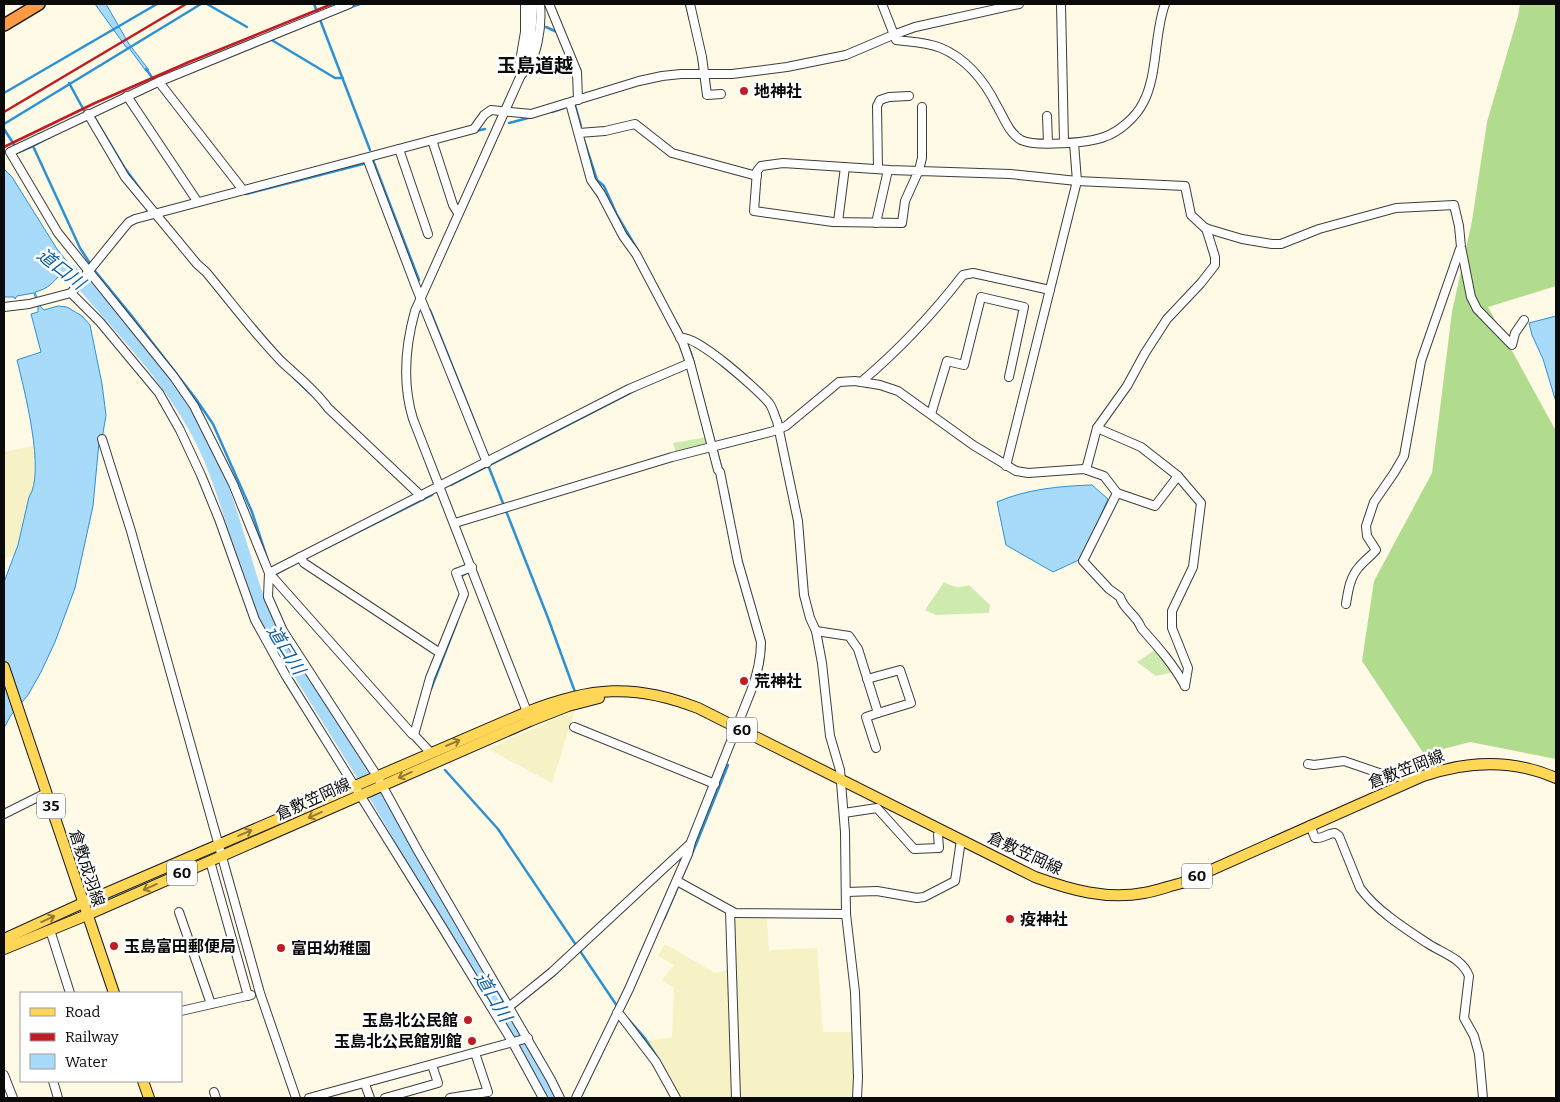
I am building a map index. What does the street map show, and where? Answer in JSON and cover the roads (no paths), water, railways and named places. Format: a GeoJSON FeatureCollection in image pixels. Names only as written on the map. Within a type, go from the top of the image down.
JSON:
{"type":"FeatureCollection","features":[{"type":"Feature","properties":{"kind":"highway"},"geometry":{"type":"LineString","coordinates":[[4,25],[39,4]]}},
{"type":"Feature","properties":{"kind":"main road","name":"倉敷成羽線"},"geometry":{"type":"LineString","coordinates":[[4,667],[114,992]]}},
{"type":"Feature","properties":{"kind":"main road","name":"倉敷笠岡線"},"geometry":{"type":"LineString","coordinates":[[4,939],[83,903],[219,850],[358,791],[528,716],[557,700],[616,690],[659,695],[698,708],[1035,877],[1066,888],[1093,894],[1121,895],[1145,893],[1182,883],[1310,825],[1444,768],[1488,764],[1512,766],[1533,770],[1556,778]]}},
{"type":"Feature","properties":{"kind":"main road","name":"倉敷笠岡線"},"geometry":{"type":"LineString","coordinates":[[379,781],[431,753],[528,716]]}},
{"type":"Feature","properties":{"kind":"main road","name":"倉敷笠岡線"},"geometry":{"type":"LineString","coordinates":[[4,949],[210,861],[219,850]]}},
{"type":"Feature","properties":{"kind":"main road"},"geometry":{"type":"LineString","coordinates":[[143,1082],[149,1098]]}},
{"type":"Feature","properties":{"kind":"street"},"geometry":{"type":"LineString","coordinates":[[349,4],[321,14],[159,84],[10,152],[58,233],[92,269],[194,406],[233,484],[271,572],[412,734],[431,753]]}},
{"type":"Feature","properties":{"kind":"street"},"geometry":{"type":"LineString","coordinates":[[521,75],[519,67],[525,32],[525,4]]}},
{"type":"Feature","properties":{"kind":"street"},"geometry":{"type":"LineString","coordinates":[[528,716],[455,523],[413,419],[406,382],[409,336],[415,311],[521,75],[531,42],[533,4]]}},
{"type":"Feature","properties":{"kind":"street"},"geometry":{"type":"LineString","coordinates":[[521,75],[531,65],[536,46],[540,4]]}},
{"type":"Feature","properties":{"kind":"street"},"geometry":{"type":"LineString","coordinates":[[549,4],[577,72],[578,100]]}},
{"type":"Feature","properties":{"kind":"street"},"geometry":{"type":"LineString","coordinates":[[690,4],[705,73],[707,95],[721,94]]}},
{"type":"Feature","properties":{"kind":"street"},"geometry":{"type":"LineString","coordinates":[[882,4],[896,40],[931,45],[959,58],[971,68],[989,90],[1012,132],[1027,142],[1048,143],[1074,143],[1104,138],[1138,113],[1146,98],[1165,4]]}},
{"type":"Feature","properties":{"kind":"street"},"geometry":{"type":"LineString","coordinates":[[4,307],[29,304],[73,291],[129,222],[156,212],[368,161],[432,142],[474,129],[484,115],[491,110],[531,114],[638,81],[662,76],[705,73],[732,74],[760,71],[846,55],[915,27],[1015,4]]}},
{"type":"Feature","properties":{"kind":"street"},"geometry":{"type":"LineString","coordinates":[[1061,4],[1064,143]]}},
{"type":"Feature","properties":{"kind":"street"},"geometry":{"type":"LineString","coordinates":[[159,84],[243,190]]}},
{"type":"Feature","properties":{"kind":"street"},"geometry":{"type":"LineString","coordinates":[[878,169],[877,106],[880,100],[889,97],[909,96]]}},
{"type":"Feature","properties":{"kind":"street"},"geometry":{"type":"LineString","coordinates":[[129,98],[197,202]]}},
{"type":"Feature","properties":{"kind":"street"},"geometry":{"type":"LineString","coordinates":[[570,103],[591,180],[602,194],[623,236],[636,254],[682,337],[715,445],[718,470],[720,472],[738,562],[761,642],[759,667],[738,728],[691,842],[679,882],[576,1098]]}},
{"type":"Feature","properties":{"kind":"street"},"geometry":{"type":"LineString","coordinates":[[922,107],[922,158],[919,170],[905,201],[902,224],[838,222],[754,211],[756,171],[761,166],[783,164],[888,170],[919,170],[1010,174],[1077,181],[1185,186],[1192,217],[1206,228],[1242,239],[1276,244],[1319,229],[1396,208],[1454,205],[1471,297],[1477,309],[1512,345],[1515,333],[1524,320]]}},
{"type":"Feature","properties":{"kind":"street"},"geometry":{"type":"LineString","coordinates":[[89,116],[125,177],[281,360],[322,399],[328,408],[423,495]]}},
{"type":"Feature","properties":{"kind":"street"},"geometry":{"type":"LineString","coordinates":[[1047,116],[1048,143]]}},
{"type":"Feature","properties":{"kind":"street"},"geometry":{"type":"LineString","coordinates":[[579,133],[605,131],[635,124],[672,153],[757,176]]}},
{"type":"Feature","properties":{"kind":"street"},"geometry":{"type":"LineString","coordinates":[[432,142],[453,205],[458,213]]}},
{"type":"Feature","properties":{"kind":"street"},"geometry":{"type":"LineString","coordinates":[[1006,466],[1077,181],[1074,143]]}},
{"type":"Feature","properties":{"kind":"street"},"geometry":{"type":"LineString","coordinates":[[400,151],[428,234]]}},
{"type":"Feature","properties":{"kind":"street"},"geometry":{"type":"LineString","coordinates":[[368,161],[420,297],[487,462]]}},
{"type":"Feature","properties":{"kind":"street"},"geometry":{"type":"LineString","coordinates":[[838,222],[845,168]]}},
{"type":"Feature","properties":{"kind":"street"},"geometry":{"type":"LineString","coordinates":[[876,223],[888,170]]}},
{"type":"Feature","properties":{"kind":"street"},"geometry":{"type":"LineString","coordinates":[[1084,469],[1087,466],[1097,428],[1127,386],[1167,319],[1201,283],[1214,264],[1215,257],[1206,228]]}},
{"type":"Feature","properties":{"kind":"street"},"geometry":{"type":"LineString","coordinates":[[1346,604],[1348,590],[1358,567],[1376,550],[1367,536],[1366,526],[1374,502],[1404,456],[1423,353],[1461,247]]}},
{"type":"Feature","properties":{"kind":"street"},"geometry":{"type":"LineString","coordinates":[[861,382],[893,355],[918,329],[963,275],[973,273],[1050,290]]}},
{"type":"Feature","properties":{"kind":"street"},"geometry":{"type":"LineString","coordinates":[[73,291],[158,394],[176,423],[201,475],[256,620],[286,676],[513,1043],[543,1098]]}},
{"type":"Feature","properties":{"kind":"street"},"geometry":{"type":"LineString","coordinates":[[931,414],[947,361],[964,365],[980,297],[1024,308],[1009,377]]}},
{"type":"Feature","properties":{"kind":"street"},"geometry":{"type":"LineString","coordinates":[[682,337],[714,354],[762,396],[771,405],[778,429],[798,521],[804,594],[810,618],[816,631],[822,663],[830,736],[840,770],[844,813],[846,914],[854,992],[858,1077],[857,1098]]}},
{"type":"Feature","properties":{"kind":"street"},"geometry":{"type":"LineString","coordinates":[[271,572],[301,559],[629,389],[690,364]]}},
{"type":"Feature","properties":{"kind":"street"},"geometry":{"type":"LineString","coordinates":[[455,523],[715,445],[778,429],[786,426],[839,382],[861,382],[892,388],[914,401],[960,436],[1016,471],[1028,474],[1084,469],[1104,476],[1116,492],[1155,506],[1178,476]]}},
{"type":"Feature","properties":{"kind":"street"},"geometry":{"type":"LineString","coordinates":[[1097,428],[1141,447],[1178,476],[1201,503],[1193,567],[1172,611],[1172,628],[1188,668],[1185,686],[1172,666],[1122,603],[1120,597],[1109,589],[1083,561],[1116,492]]}},
{"type":"Feature","properties":{"kind":"street"},"geometry":{"type":"LineString","coordinates":[[102,439],[131,532],[260,993],[296,1098]]}},
{"type":"Feature","properties":{"kind":"street"},"geometry":{"type":"LineString","coordinates":[[301,559],[440,655]]}},
{"type":"Feature","properties":{"kind":"street"},"geometry":{"type":"LineString","coordinates":[[416,737],[430,678],[464,594],[456,573],[472,567]]}},
{"type":"Feature","properties":{"kind":"street"},"geometry":{"type":"LineString","coordinates":[[271,572],[268,597],[283,631],[379,781],[476,951],[510,1006],[560,1098]]}},
{"type":"Feature","properties":{"kind":"street"},"geometry":{"type":"LineString","coordinates":[[816,631],[849,636],[858,649],[878,713]]}},
{"type":"Feature","properties":{"kind":"street"},"geometry":{"type":"LineString","coordinates":[[867,679],[900,670],[912,703],[866,717],[876,748]]}},
{"type":"Feature","properties":{"kind":"street"},"geometry":{"type":"LineString","coordinates":[[574,727],[716,784]]}},
{"type":"Feature","properties":{"kind":"street"},"geometry":{"type":"LineString","coordinates":[[1308,764],[1314,765],[1344,760],[1388,776]]}},
{"type":"Feature","properties":{"kind":"street"},"geometry":{"type":"LineString","coordinates":[[4,814],[46,793]]}},
{"type":"Feature","properties":{"kind":"street"},"geometry":{"type":"LineString","coordinates":[[844,813],[877,808],[914,849],[939,848],[938,835]]}},
{"type":"Feature","properties":{"kind":"street"},"geometry":{"type":"LineString","coordinates":[[1310,825],[1315,838],[1319,839],[1332,833],[1336,833],[1339,836],[1360,888],[1375,904],[1399,924],[1428,944],[1458,961],[1467,972],[1469,976],[1464,1018],[1474,1036],[1483,1098]]}},
{"type":"Feature","properties":{"kind":"street"},"geometry":{"type":"LineString","coordinates":[[846,892],[877,891],[917,898],[924,897],[955,881],[961,840]]}},
{"type":"Feature","properties":{"kind":"street"},"geometry":{"type":"LineString","coordinates":[[510,1006],[578,948],[691,842]]}},
{"type":"Feature","properties":{"kind":"street"},"geometry":{"type":"LineString","coordinates":[[210,861],[248,996]]}},
{"type":"Feature","properties":{"kind":"street"},"geometry":{"type":"LineString","coordinates":[[679,882],[735,913],[846,914]]}},
{"type":"Feature","properties":{"kind":"street"},"geometry":{"type":"LineString","coordinates":[[730,911],[736,1098]]}},
{"type":"Feature","properties":{"kind":"street"},"geometry":{"type":"LineString","coordinates":[[179,912],[210,1004]]}},
{"type":"Feature","properties":{"kind":"street"},"geometry":{"type":"LineString","coordinates":[[50,930],[70,992]]}},
{"type":"Feature","properties":{"kind":"street"},"geometry":{"type":"LineString","coordinates":[[182,1010],[260,993]]}},
{"type":"Feature","properties":{"kind":"street"},"geometry":{"type":"LineString","coordinates":[[617,1013],[656,1062],[676,1098]]}},
{"type":"Feature","properties":{"kind":"street"},"geometry":{"type":"LineString","coordinates":[[309,1098],[528,1038]]}},
{"type":"Feature","properties":{"kind":"street"},"geometry":{"type":"LineString","coordinates":[[450,1098],[489,1095],[475,1053]]}},
{"type":"Feature","properties":{"kind":"street"},"geometry":{"type":"LineString","coordinates":[[385,1098],[438,1083],[432,1065]]}},
{"type":"Feature","properties":{"kind":"street"},"geometry":{"type":"LineString","coordinates":[[4,1075],[13,1098]]}},
{"type":"Feature","properties":{"kind":"street"},"geometry":{"type":"LineString","coordinates":[[53,1082],[58,1098]]}},
{"type":"Feature","properties":{"kind":"street"},"geometry":{"type":"LineString","coordinates":[[365,1084],[370,1098]]}},
{"type":"Feature","properties":{"kind":"water"},"geometry":{"type":"Polygon","coordinates":[[[95,4],[106,4],[129,44],[149,70],[146,71],[129,48],[126,47],[95,4]]]}},
{"type":"Feature","properties":{"kind":"water"},"geometry":{"type":"Polygon","coordinates":[[[4,169],[12,177],[57,249],[73,269],[82,274],[76,282],[69,277],[58,277],[48,287],[35,292],[40,306],[44,310],[58,306],[67,307],[82,316],[90,325],[106,415],[102,439],[99,442],[93,506],[75,588],[55,642],[41,672],[28,695],[11,715],[4,728],[4,582],[18,545],[29,497],[34,485],[35,470],[32,430],[17,360],[41,352],[31,314],[38,312],[34,293],[17,296],[15,299],[14,297],[4,297],[4,169]]]}},
{"type":"Feature","properties":{"kind":"water"},"geometry":{"type":"Polygon","coordinates":[[[1556,316],[1556,402],[1543,359],[1532,335],[1529,323],[1556,316]]]}},
{"type":"Feature","properties":{"kind":"water"},"geometry":{"type":"Polygon","coordinates":[[[1092,485],[1108,499],[1081,559],[1053,572],[1006,545],[997,502],[1020,494],[1044,489],[1092,485]]]}},
{"type":"Feature","properties":{"kind":"waterway"},"geometry":{"type":"LineString","coordinates":[[4,93],[157,4]]}},
{"type":"Feature","properties":{"kind":"waterway"},"geometry":{"type":"LineString","coordinates":[[4,124],[201,4]]}},
{"type":"Feature","properties":{"kind":"waterway"},"geometry":{"type":"LineString","coordinates":[[207,4],[247,27]]}},
{"type":"Feature","properties":{"kind":"waterway"},"geometry":{"type":"LineString","coordinates":[[314,4],[370,150]]}},
{"type":"Feature","properties":{"kind":"waterway"},"geometry":{"type":"LineString","coordinates":[[348,8],[360,4]]}},
{"type":"Feature","properties":{"kind":"waterway"},"geometry":{"type":"LineString","coordinates":[[686,4],[690,20]]}},
{"type":"Feature","properties":{"kind":"waterway"},"geometry":{"type":"LineString","coordinates":[[546,27],[557,32],[558,35]]}},
{"type":"Feature","properties":{"kind":"waterway"},"geometry":{"type":"LineString","coordinates":[[270,39],[335,78],[343,78]]}},
{"type":"Feature","properties":{"kind":"waterway"},"geometry":{"type":"LineString","coordinates":[[146,69],[156,83]]}},
{"type":"Feature","properties":{"kind":"waterway"},"geometry":{"type":"LineString","coordinates":[[69,83],[86,114]]}},
{"type":"Feature","properties":{"kind":"waterway"},"geometry":{"type":"LineString","coordinates":[[575,105],[581,126]]}},
{"type":"Feature","properties":{"kind":"waterway"},"geometry":{"type":"LineString","coordinates":[[552,112],[564,108]]}},
{"type":"Feature","properties":{"kind":"waterway"},"geometry":{"type":"LineString","coordinates":[[93,115],[124,167],[143,193]]}},
{"type":"Feature","properties":{"kind":"waterway"},"geometry":{"type":"LineString","coordinates":[[509,123],[532,117]]}},
{"type":"Feature","properties":{"kind":"waterway"},"geometry":{"type":"LineString","coordinates":[[4,129],[19,152],[33,146],[80,248],[95,271],[196,399],[213,424],[252,512],[268,561]]}},
{"type":"Feature","properties":{"kind":"waterway"},"geometry":{"type":"LineString","coordinates":[[476,131],[485,129]]}},
{"type":"Feature","properties":{"kind":"waterway"},"geometry":{"type":"LineString","coordinates":[[33,146],[54,135]]}},
{"type":"Feature","properties":{"kind":"waterway"},"geometry":{"type":"LineString","coordinates":[[584,140],[597,180],[604,186],[617,215],[637,249]]}},
{"type":"Feature","properties":{"kind":"waterway"},"geometry":{"type":"LineString","coordinates":[[244,193],[363,164],[377,158]]}},
{"type":"Feature","properties":{"kind":"waterway"},"geometry":{"type":"LineString","coordinates":[[373,160],[419,280]]}},
{"type":"Feature","properties":{"kind":"waterway","name":"道口川"},"geometry":{"type":"LineString","coordinates":[[71,272],[149,360],[181,403],[195,426],[217,475],[254,588],[268,621],[376,795],[507,1022],[532,1058],[550,1098]]}},
{"type":"Feature","properties":{"kind":"waterway"},"geometry":{"type":"LineString","coordinates":[[430,310],[479,433]]}},
{"type":"Feature","properties":{"kind":"waterway"},"geometry":{"type":"LineString","coordinates":[[676,322],[684,337]]}},
{"type":"Feature","properties":{"kind":"waterway"},"geometry":{"type":"LineString","coordinates":[[687,344],[722,471]]}},
{"type":"Feature","properties":{"kind":"waterway"},"geometry":{"type":"LineString","coordinates":[[294,378],[312,395]]}},
{"type":"Feature","properties":{"kind":"waterway"},"geometry":{"type":"LineString","coordinates":[[451,485],[636,390]]}},
{"type":"Feature","properties":{"kind":"waterway"},"geometry":{"type":"LineString","coordinates":[[488,465],[575,692]]}},
{"type":"Feature","properties":{"kind":"waterway"},"geometry":{"type":"LineString","coordinates":[[728,493],[731,508]]}},
{"type":"Feature","properties":{"kind":"waterway"},"geometry":{"type":"LineString","coordinates":[[326,548],[432,495]]}},
{"type":"Feature","properties":{"kind":"waterway"},"geometry":{"type":"LineString","coordinates":[[273,573],[274,575],[287,568]]}},
{"type":"Feature","properties":{"kind":"waterway"},"geometry":{"type":"LineString","coordinates":[[460,577],[465,574]]}},
{"type":"Feature","properties":{"kind":"waterway"},"geometry":{"type":"LineString","coordinates":[[431,689],[457,622]]}},
{"type":"Feature","properties":{"kind":"waterway"},"geometry":{"type":"LineString","coordinates":[[664,919],[728,765]]}},
{"type":"Feature","properties":{"kind":"waterway"},"geometry":{"type":"LineString","coordinates":[[445,770],[498,829],[617,1006]]}},
{"type":"Feature","properties":{"kind":"waterway"},"geometry":{"type":"LineString","coordinates":[[580,1098],[619,1017]]}},
{"type":"Feature","properties":{"kind":"waterway"},"geometry":{"type":"LineString","coordinates":[[629,1020],[644,1037],[659,1060]]}},
{"type":"Feature","properties":{"kind":"railway"},"geometry":{"type":"LineString","coordinates":[[4,112],[186,4]]}},
{"type":"Feature","properties":{"kind":"railway"},"geometry":{"type":"LineString","coordinates":[[4,147],[95,103],[189,62],[332,4]]}},
{"type":"Feature","properties":{"kind":"place","name":"地神社"},"geometry":{"type":"Point","coordinates":[744,91]}},
{"type":"Feature","properties":{"kind":"place","name":"荒神社"},"geometry":{"type":"Point","coordinates":[744,681]}},
{"type":"Feature","properties":{"kind":"place","name":"疫神社"},"geometry":{"type":"Point","coordinates":[1010,919]}},
{"type":"Feature","properties":{"kind":"place","name":"玉島富田郵便局"},"geometry":{"type":"Point","coordinates":[114,946]}},
{"type":"Feature","properties":{"kind":"place","name":"富田幼稚園"},"geometry":{"type":"Point","coordinates":[281,948]}},
{"type":"Feature","properties":{"kind":"place","name":"玉島北公民館"},"geometry":{"type":"Point","coordinates":[468,1020]}},
{"type":"Feature","properties":{"kind":"place","name":"玉島北公民館別館"},"geometry":{"type":"Point","coordinates":[472,1041]}},
{"type":"Feature","properties":{"kind":"district","name":"玉島道越"},"geometry":{"type":"Point","coordinates":[535,65]}}]}
